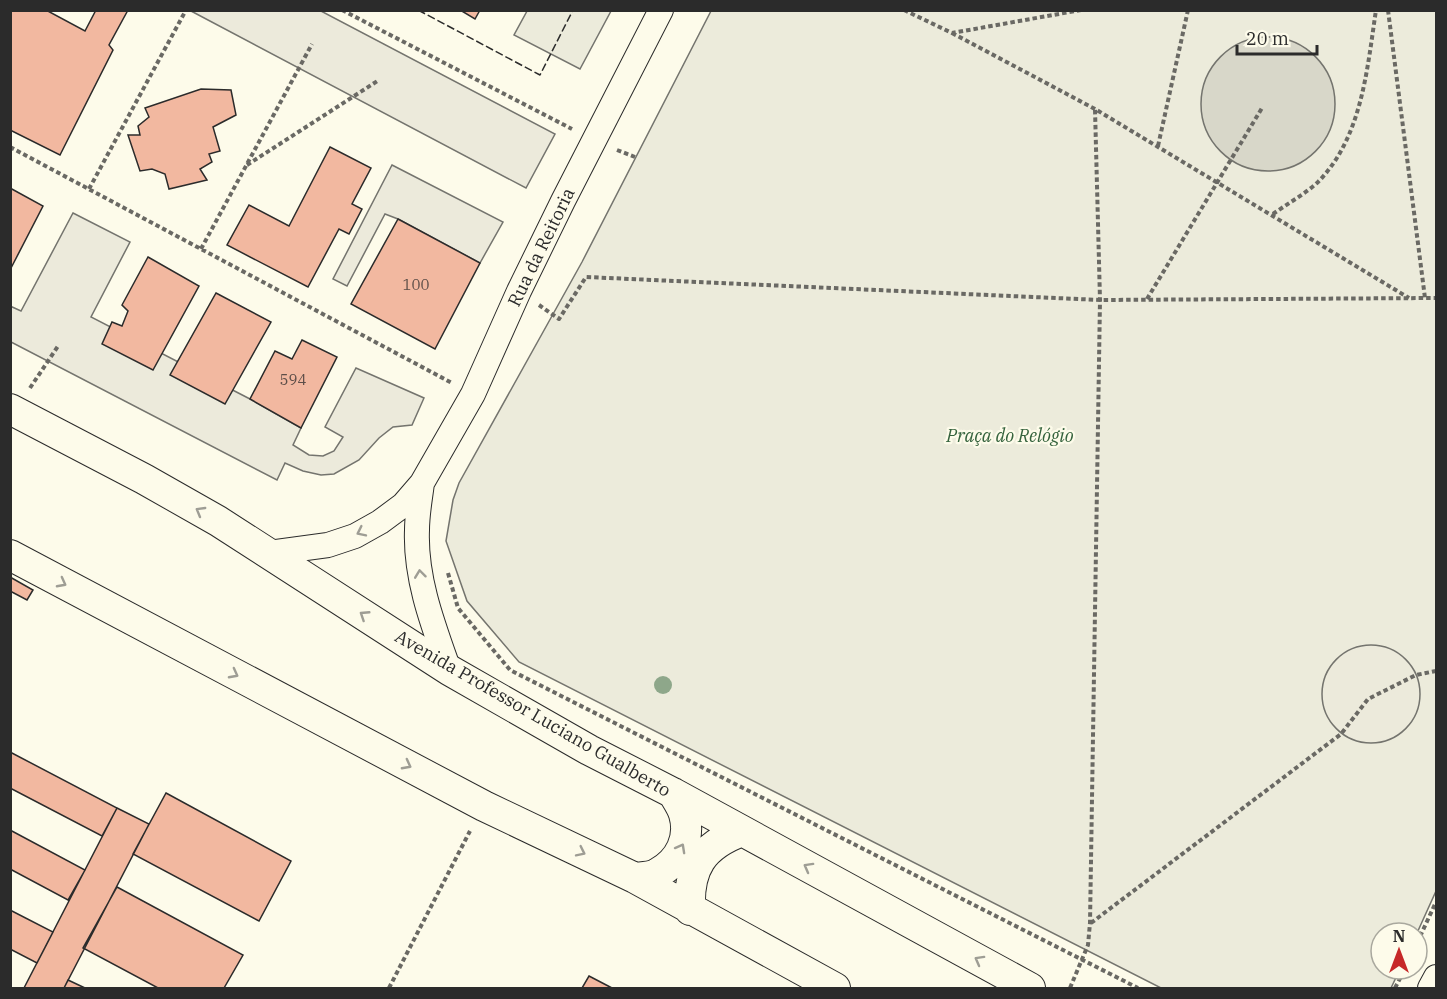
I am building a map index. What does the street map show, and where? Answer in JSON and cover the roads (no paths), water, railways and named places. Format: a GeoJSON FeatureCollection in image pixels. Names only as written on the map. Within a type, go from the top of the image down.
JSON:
{"type":"FeatureCollection","features":[{"type":"Feature","properties":{"kind":"street","name":"Rua da Reitoria"},"geometry":{"type":"LineString","coordinates":[[269,553],[328,544],[355,536],[380,522],[403,505],[422,483],[473,394],[519,291],[661,10]]}},
{"type":"Feature","properties":{"kind":"street","name":"Avenida Professor Luciano Gualberto"},"geometry":{"type":"LineString","coordinates":[[13,410],[144,479],[269,553],[449,670],[589,750],[673,793],[1030,988]]}},
{"type":"Feature","properties":{"kind":"street","name":"Rua da Reitoria"},"geometry":{"type":"LineString","coordinates":[[422,483],[417,531],[420,578],[432,623],[449,670]]}},
{"type":"Feature","properties":{"kind":"street"},"geometry":{"type":"LineString","coordinates":[[10,555],[484,806],[635,878],[835,988]]}},
{"type":"Feature","properties":{"kind":"street"},"geometry":{"type":"LineString","coordinates":[[635,878],[656,875],[670,865],[680,853],[686,839],[686,824],[683,812],[673,793]]}},
{"type":"Feature","properties":{"kind":"street"},"geometry":{"type":"LineString","coordinates":[[690,910],[689,889],[695,869],[706,852],[723,838],[742,831]]}},
{"type":"Feature","properties":{"kind":"street"},"geometry":{"type":"LineString","coordinates":[[1430,988],[1437,977]]}},
{"type":"Feature","properties":{"kind":"park label","name":"Praça do Relógio"},"geometry":{"type":"Point","coordinates":[1010,435]}}]}
